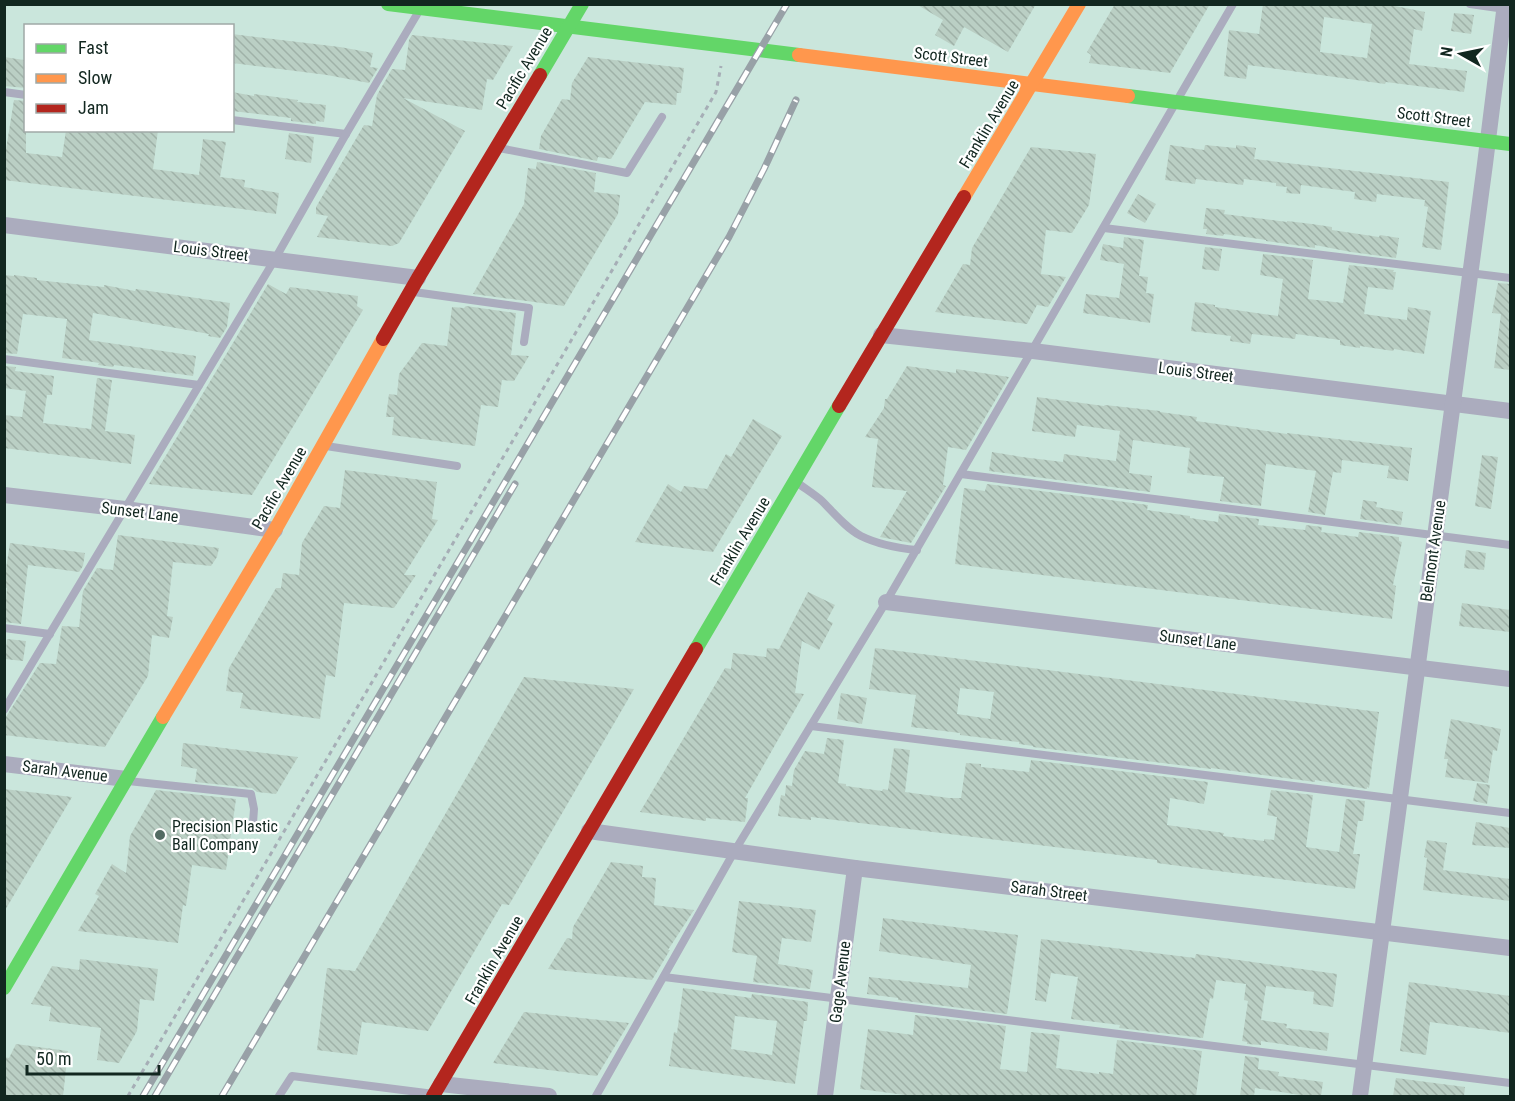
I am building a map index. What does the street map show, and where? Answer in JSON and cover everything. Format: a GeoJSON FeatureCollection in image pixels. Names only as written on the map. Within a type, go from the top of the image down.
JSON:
{"type":"FeatureCollection","features":[{"type":"Feature","properties":{"kind":"street","name":"Scott Street"},"geometry":{"type":"LineString","coordinates":[[388,4],[1510,144]]}},
{"type":"Feature","properties":{"kind":"street","name":"Pacific Avenue"},"geometry":{"type":"LineString","coordinates":[[4,988],[275,530],[414,284],[582,4]]}},
{"type":"Feature","properties":{"kind":"street","name":"Franklin Avenue"},"geometry":{"type":"LineString","coordinates":[[436,1092],[881,335],[1079,4]]}},
{"type":"Feature","properties":{"kind":"street","name":"Belmont Avenue"},"geometry":{"type":"LineString","coordinates":[[1360,1096],[1507,8]]}},
{"type":"Feature","properties":{"kind":"street","name":"Louis Street"},"geometry":{"type":"LineString","coordinates":[[4,225],[275,259],[414,284]]}},
{"type":"Feature","properties":{"kind":"street","name":"Louis Street"},"geometry":{"type":"LineString","coordinates":[[881,335],[1033,351],[1510,411]]}},
{"type":"Feature","properties":{"kind":"street","name":"Sunset Lane"},"geometry":{"type":"LineString","coordinates":[[4,495],[275,530]]}},
{"type":"Feature","properties":{"kind":"street","name":"Sunset Lane"},"geometry":{"type":"LineString","coordinates":[[886,602],[1510,679]]}},
{"type":"Feature","properties":{"kind":"street","name":"Sarah Avenue"},"geometry":{"type":"LineString","coordinates":[[4,764],[125,780]]}},
{"type":"Feature","properties":{"kind":"street","name":"Sarah Street"},"geometry":{"type":"LineString","coordinates":[[589,831],[855,868],[1510,948]]}},
{"type":"Feature","properties":{"kind":"street","name":"Gage Avenue"},"geometry":{"type":"LineString","coordinates":[[825,1096],[855,868]]}},
{"type":"Feature","properties":{"kind":"street"},"geometry":{"type":"LineString","coordinates":[[436,1092],[549,1096]]}},
{"type":"Feature","properties":{"kind":"lane"},"geometry":{"type":"LineString","coordinates":[[596,1096],[734,852],[917,550],[1233,4]]}},
{"type":"Feature","properties":{"kind":"lane"},"geometry":{"type":"LineString","coordinates":[[1470,4],[1507,8]]}},
{"type":"Feature","properties":{"kind":"lane"},"geometry":{"type":"LineString","coordinates":[[4,710],[275,259],[346,134],[429,8]]}},
{"type":"Feature","properties":{"kind":"lane"},"geometry":{"type":"LineString","coordinates":[[4,92],[24,95]]}},
{"type":"Feature","properties":{"kind":"lane"},"geometry":{"type":"LineString","coordinates":[[496,148],[627,173],[663,117]]}},
{"type":"Feature","properties":{"kind":"lane"},"geometry":{"type":"LineString","coordinates":[[234,120],[346,134]]}},
{"type":"Feature","properties":{"kind":"lane"},"geometry":{"type":"LineString","coordinates":[[1104,228],[1510,278]]}},
{"type":"Feature","properties":{"kind":"lane"},"geometry":{"type":"LineString","coordinates":[[414,284],[529,308],[524,342]]}},
{"type":"Feature","properties":{"kind":"lane"},"geometry":{"type":"LineString","coordinates":[[4,359],[199,385]]}},
{"type":"Feature","properties":{"kind":"lane"},"geometry":{"type":"LineString","coordinates":[[322,446],[457,466]]}},
{"type":"Feature","properties":{"kind":"lane"},"geometry":{"type":"LineString","coordinates":[[961,474],[1510,545]]}},
{"type":"Feature","properties":{"kind":"lane"},"geometry":{"type":"LineString","coordinates":[[795,481],[820,499],[860,536],[878,543],[917,550]]}},
{"type":"Feature","properties":{"kind":"lane"},"geometry":{"type":"LineString","coordinates":[[4,628],[50,634]]}},
{"type":"Feature","properties":{"kind":"lane"},"geometry":{"type":"LineString","coordinates":[[811,726],[1510,813]]}},
{"type":"Feature","properties":{"kind":"lane"},"geometry":{"type":"LineString","coordinates":[[125,780],[251,794],[254,809],[253,823]]}},
{"type":"Feature","properties":{"kind":"lane"},"geometry":{"type":"LineString","coordinates":[[664,977],[1510,1083]]}},
{"type":"Feature","properties":{"kind":"lane"},"geometry":{"type":"LineString","coordinates":[[279,1096],[291,1076],[436,1092]]}},
{"type":"Feature","properties":{"kind":"path"},"geometry":{"type":"LineString","coordinates":[[128,1096],[716,92],[725,46]]}},
{"type":"Feature","properties":{"kind":"building"},"geometry":{"type":"Polygon","coordinates":[[[916,4],[1036,4],[1008,52],[964,27],[954,46],[935,35],[943,20],[916,4]]]}},
{"type":"Feature","properties":{"kind":"building"},"geometry":{"type":"Polygon","coordinates":[[[1115,4],[1210,4],[1170,73],[1089,63],[1091,55],[1087,52],[1115,4]]]}},
{"type":"Feature","properties":{"kind":"building"},"geometry":{"type":"Polygon","coordinates":[[[1263,4],[1385,4],[1425,12],[1422,31],[1414,29],[1409,64],[1467,71],[1464,92],[1386,82],[1385,84],[1248,65],[1246,79],[1224,76],[1229,30],[1259,34],[1263,4]],[[1324,17],[1320,52],[1367,58],[1372,24],[1324,17]]]}},
{"type":"Feature","properties":{"kind":"building"},"geometry":{"type":"Polygon","coordinates":[[[1454,13],[1474,15],[1471,34],[1451,31],[1454,13]]]}},
{"type":"Feature","properties":{"kind":"building"},"geometry":{"type":"Polygon","coordinates":[[[234,34],[373,53],[370,67],[378,68],[369,83],[327,75],[234,63],[234,34]]]}},
{"type":"Feature","properties":{"kind":"building"},"geometry":{"type":"Polygon","coordinates":[[[412,35],[513,46],[493,80],[487,79],[482,110],[403,98],[465,131],[399,243],[392,246],[317,237],[328,216],[316,214],[316,207],[364,125],[372,126],[377,95],[392,69],[405,70],[409,40],[412,35]]]}},
{"type":"Feature","properties":{"kind":"building"},"geometry":{"type":"Polygon","coordinates":[[[4,57],[24,60],[24,88],[4,86],[4,57]]]}},
{"type":"Feature","properties":{"kind":"building"},"geometry":{"type":"Polygon","coordinates":[[[588,57],[684,68],[681,93],[677,93],[676,105],[645,102],[611,159],[598,157],[597,161],[539,149],[541,136],[562,99],[570,100],[572,83],[588,57]]]}},
{"type":"Feature","properties":{"kind":"building"},"geometry":{"type":"Polygon","coordinates":[[[234,92],[326,105],[324,122],[316,121],[316,124],[291,121],[291,118],[234,111],[234,92]]]}},
{"type":"Feature","properties":{"kind":"building"},"geometry":{"type":"Polygon","coordinates":[[[14,100],[24,101],[26,153],[62,157],[66,132],[158,132],[153,169],[199,175],[203,139],[226,142],[220,177],[245,180],[244,187],[279,193],[276,214],[4,180],[4,162],[14,100]]]}},
{"type":"Feature","properties":{"kind":"building"},"geometry":{"type":"Polygon","coordinates":[[[289,133],[314,137],[311,163],[285,159],[289,133]]]}},
{"type":"Feature","properties":{"kind":"building"},"geometry":{"type":"Polygon","coordinates":[[[1170,145],[1204,150],[1205,145],[1236,148],[1236,145],[1256,148],[1254,159],[1449,182],[1441,250],[1422,247],[1428,207],[1424,206],[1425,200],[1377,194],[1376,202],[1354,199],[1355,192],[1301,185],[1300,194],[1286,193],[1287,187],[1276,186],[1276,183],[1244,179],[1243,185],[1196,179],[1195,184],[1165,180],[1170,145]]]}},
{"type":"Feature","properties":{"kind":"building"},"geometry":{"type":"Polygon","coordinates":[[[1031,147],[1096,154],[1089,205],[1072,233],[1046,230],[1041,274],[1066,277],[1048,307],[1037,305],[1027,324],[935,312],[963,264],[970,265],[972,248],[1031,147]]]}},
{"type":"Feature","properties":{"kind":"building"},"geometry":{"type":"Polygon","coordinates":[[[537,162],[596,173],[594,192],[620,195],[618,214],[564,306],[473,294],[524,204],[528,168],[536,169],[537,162]]]}},
{"type":"Feature","properties":{"kind":"building"},"geometry":{"type":"Polygon","coordinates":[[[1138,194],[1156,204],[1145,223],[1127,213],[1138,194]]]}},
{"type":"Feature","properties":{"kind":"building"},"geometry":{"type":"Polygon","coordinates":[[[1206,208],[1225,210],[1224,214],[1312,224],[1332,227],[1332,230],[1399,238],[1396,258],[1315,245],[1315,248],[1224,234],[1223,236],[1206,234],[1207,229],[1203,229],[1206,208]]]}},
{"type":"Feature","properties":{"kind":"building"},"geometry":{"type":"Polygon","coordinates":[[[1124,237],[1144,240],[1139,276],[1148,277],[1146,293],[1154,294],[1150,323],[1083,313],[1086,294],[1119,298],[1124,264],[1100,260],[1103,244],[1123,248],[1124,237]]]}},
{"type":"Feature","properties":{"kind":"building"},"geometry":{"type":"Polygon","coordinates":[[[1205,247],[1222,249],[1219,271],[1202,269],[1205,247]]]}},
{"type":"Feature","properties":{"kind":"building"},"geometry":{"type":"Polygon","coordinates":[[[1263,254],[1313,260],[1308,299],[1343,303],[1349,265],[1394,270],[1393,272],[1396,272],[1393,290],[1368,287],[1364,314],[1407,320],[1408,307],[1431,311],[1424,354],[1340,345],[1340,340],[1296,334],[1295,339],[1252,334],[1250,344],[1230,341],[1231,336],[1191,331],[1195,302],[1278,316],[1283,279],[1260,275],[1263,254]]]}},
{"type":"Feature","properties":{"kind":"building"},"geometry":{"type":"Polygon","coordinates":[[[4,275],[104,287],[104,285],[230,303],[227,327],[220,338],[208,336],[209,334],[93,313],[89,340],[196,356],[193,376],[114,365],[113,367],[98,365],[99,363],[62,358],[67,319],[23,314],[17,354],[4,353],[4,275]]]}},
{"type":"Feature","properties":{"kind":"building"},"geometry":{"type":"Polygon","coordinates":[[[1498,283],[1510,284],[1510,370],[1494,368],[1501,314],[1492,313],[1498,283]]]}},
{"type":"Feature","properties":{"kind":"building"},"geometry":{"type":"Polygon","coordinates":[[[268,284],[286,294],[290,287],[358,296],[357,306],[363,310],[252,495],[149,484],[268,284]]]}},
{"type":"Feature","properties":{"kind":"building"},"geometry":{"type":"Polygon","coordinates":[[[466,306],[516,313],[511,355],[529,356],[514,381],[502,380],[498,407],[481,405],[475,446],[392,435],[394,417],[386,417],[389,394],[397,395],[399,374],[422,343],[447,346],[452,307],[464,308],[466,306]]]}},
{"type":"Feature","properties":{"kind":"building"},"geometry":{"type":"Polygon","coordinates":[[[4,366],[16,367],[15,371],[54,376],[52,395],[47,395],[43,423],[91,429],[97,378],[112,380],[105,431],[135,435],[131,464],[4,448],[4,415],[22,417],[26,391],[4,388],[4,366]]]}},
{"type":"Feature","properties":{"kind":"building"},"geometry":{"type":"Polygon","coordinates":[[[907,366],[956,373],[956,369],[1009,377],[966,450],[948,447],[943,485],[946,486],[911,543],[880,537],[907,491],[872,487],[878,439],[865,437],[884,408],[885,399],[907,366]]]}},
{"type":"Feature","properties":{"kind":"building"},"geometry":{"type":"Polygon","coordinates":[[[1037,397],[1160,411],[1197,417],[1196,421],[1287,434],[1412,448],[1408,481],[1387,478],[1389,466],[1342,460],[1341,473],[1333,472],[1325,515],[1308,512],[1316,471],[1266,464],[1261,506],[1220,501],[1224,477],[1187,473],[1190,448],[1133,440],[1129,473],[1152,476],[1150,492],[989,471],[992,452],[1063,462],[1064,454],[1116,461],[1120,431],[1077,425],[1075,437],[1032,431],[1037,397]]]}},
{"type":"Feature","properties":{"kind":"building"},"geometry":{"type":"Polygon","coordinates":[[[753,419],[782,436],[713,552],[635,542],[668,484],[681,492],[684,486],[707,489],[726,454],[731,457],[753,419]]]}},
{"type":"Feature","properties":{"kind":"building"},"geometry":{"type":"Polygon","coordinates":[[[1482,455],[1498,457],[1491,509],[1475,506],[1482,455]]]}},
{"type":"Feature","properties":{"kind":"building"},"geometry":{"type":"Polygon","coordinates":[[[345,470],[437,482],[432,519],[438,520],[404,575],[416,575],[394,608],[344,603],[335,677],[326,675],[320,719],[240,708],[243,693],[226,691],[229,668],[276,588],[281,588],[283,573],[299,575],[302,543],[324,506],[340,508],[345,470]]]}},
{"type":"Feature","properties":{"kind":"building"},"geometry":{"type":"Polygon","coordinates":[[[987,484],[1148,505],[1147,510],[1218,522],[1219,514],[1259,519],[1258,525],[1305,530],[1306,525],[1322,527],[1321,532],[1358,537],[1359,532],[1399,537],[1399,541],[1402,542],[1393,585],[1396,586],[1392,619],[955,564],[964,488],[985,491],[987,484]]]}},
{"type":"Feature","properties":{"kind":"building"},"geometry":{"type":"Polygon","coordinates":[[[1363,500],[1377,502],[1376,507],[1403,512],[1401,525],[1360,519],[1363,500]]]}},
{"type":"Feature","properties":{"kind":"building"},"geometry":{"type":"Polygon","coordinates":[[[118,535],[219,548],[217,557],[211,566],[173,562],[167,616],[173,617],[169,638],[152,635],[148,676],[105,747],[4,735],[4,720],[40,663],[56,664],[62,626],[79,627],[83,591],[97,568],[113,570],[118,535]]]}},
{"type":"Feature","properties":{"kind":"building"},"geometry":{"type":"Polygon","coordinates":[[[10,543],[85,553],[83,566],[79,572],[28,565],[21,624],[4,622],[7,588],[4,587],[4,581],[10,543]]]}},
{"type":"Feature","properties":{"kind":"building"},"geometry":{"type":"Polygon","coordinates":[[[1466,550],[1486,553],[1484,570],[1464,568],[1466,550]]]}},
{"type":"Feature","properties":{"kind":"building"},"geometry":{"type":"Polygon","coordinates":[[[808,592],[835,605],[827,620],[833,623],[819,650],[802,641],[795,693],[804,694],[745,798],[748,798],[745,822],[706,818],[706,821],[640,812],[725,668],[731,669],[733,653],[766,657],[767,648],[779,649],[808,592]]]}},
{"type":"Feature","properties":{"kind":"building"},"geometry":{"type":"Polygon","coordinates":[[[1462,603],[1510,610],[1510,632],[1459,626],[1462,603]]]}},
{"type":"Feature","properties":{"kind":"building"},"geometry":{"type":"Polygon","coordinates":[[[7,639],[26,641],[23,661],[5,659],[7,639]]]}},
{"type":"Feature","properties":{"kind":"building"},"geometry":{"type":"Polygon","coordinates":[[[875,648],[1379,712],[1369,788],[1367,789],[1315,780],[1315,782],[1033,747],[1019,744],[1019,742],[911,727],[916,695],[869,689],[875,648]],[[960,688],[957,714],[990,719],[994,692],[960,688]]]}},
{"type":"Feature","properties":{"kind":"building"},"geometry":{"type":"Polygon","coordinates":[[[524,677],[634,689],[509,905],[502,904],[428,1031],[362,1022],[357,1055],[317,1050],[327,968],[355,971],[524,677]]]}},
{"type":"Feature","properties":{"kind":"building"},"geometry":{"type":"Polygon","coordinates":[[[841,693],[867,698],[862,724],[837,719],[841,693]]]}},
{"type":"Feature","properties":{"kind":"building"},"geometry":{"type":"Polygon","coordinates":[[[1451,719],[1501,729],[1497,751],[1493,750],[1488,783],[1445,777],[1448,759],[1444,759],[1451,719]]]}},
{"type":"Feature","properties":{"kind":"building"},"geometry":{"type":"Polygon","coordinates":[[[827,738],[844,740],[838,783],[882,791],[883,789],[888,790],[894,748],[910,750],[905,792],[949,798],[961,798],[966,763],[981,764],[981,767],[1029,772],[1031,760],[1208,782],[1204,804],[1170,798],[1167,825],[1264,841],[1264,839],[1274,840],[1277,817],[1267,815],[1271,790],[1313,795],[1306,847],[1339,852],[1346,799],[1365,801],[1363,821],[1358,821],[1353,854],[1360,854],[1355,889],[1157,863],[1157,860],[1103,853],[811,817],[811,820],[778,816],[781,795],[785,796],[786,785],[792,786],[794,770],[805,751],[824,754],[827,738]]]}},
{"type":"Feature","properties":{"kind":"building"},"geometry":{"type":"Polygon","coordinates":[[[183,743],[298,757],[276,794],[257,792],[252,788],[195,782],[197,769],[181,766],[183,743]]]}},
{"type":"Feature","properties":{"kind":"building"},"geometry":{"type":"Polygon","coordinates":[[[1477,783],[1490,785],[1487,804],[1473,801],[1477,783]]]}},
{"type":"Feature","properties":{"kind":"building"},"geometry":{"type":"Polygon","coordinates":[[[4,789],[72,797],[4,912],[4,789]]]}},
{"type":"Feature","properties":{"kind":"building"},"geometry":{"type":"Polygon","coordinates":[[[156,790],[236,799],[226,870],[192,865],[178,943],[78,931],[99,896],[95,894],[112,864],[126,873],[130,836],[156,790]]]}},
{"type":"Feature","properties":{"kind":"building"},"geometry":{"type":"Polygon","coordinates":[[[1476,822],[1510,828],[1510,848],[1472,845],[1476,822]]]}},
{"type":"Feature","properties":{"kind":"building"},"geometry":{"type":"Polygon","coordinates":[[[1427,840],[1447,843],[1443,870],[1510,879],[1510,901],[1423,890],[1427,840]]]}},
{"type":"Feature","properties":{"kind":"building"},"geometry":{"type":"Polygon","coordinates":[[[611,862],[643,866],[642,877],[656,878],[654,905],[694,910],[652,980],[548,969],[567,938],[572,939],[573,927],[611,862]]]}},
{"type":"Feature","properties":{"kind":"building"},"geometry":{"type":"Polygon","coordinates":[[[739,901],[816,910],[811,942],[782,938],[778,964],[813,970],[810,989],[753,982],[757,956],[732,952],[739,901]]]}},
{"type":"Feature","properties":{"kind":"building"},"geometry":{"type":"Polygon","coordinates":[[[883,918],[1018,935],[1007,1014],[867,994],[869,977],[968,988],[971,965],[879,951],[883,918]]]}},
{"type":"Feature","properties":{"kind":"building"},"geometry":{"type":"Polygon","coordinates":[[[1041,939],[1195,958],[1196,954],[1337,974],[1333,1007],[1313,1004],[1314,992],[1266,986],[1261,1020],[1287,1024],[1286,1028],[1329,1033],[1327,1051],[1261,1041],[1261,1045],[1247,1044],[1242,1041],[1248,1001],[1244,1000],[1246,984],[1216,980],[1213,999],[1210,998],[1203,1038],[1119,1028],[1120,1025],[1071,1019],[1078,977],[1051,973],[1046,1002],[1035,1000],[1041,939]]]}},
{"type":"Feature","properties":{"kind":"building"},"geometry":{"type":"Polygon","coordinates":[[[80,959],[158,969],[154,1001],[140,999],[137,1031],[119,1063],[97,1060],[101,1028],[49,1021],[51,1007],[31,1004],[52,966],[79,970],[80,959]]]}},
{"type":"Feature","properties":{"kind":"building"},"geometry":{"type":"Polygon","coordinates":[[[1409,982],[1510,996],[1510,1033],[1430,1022],[1426,1055],[1400,1051],[1409,982]]]}},
{"type":"Feature","properties":{"kind":"building"},"geometry":{"type":"Polygon","coordinates":[[[683,988],[751,998],[752,994],[808,1002],[807,1021],[804,1021],[795,1084],[669,1066],[674,1032],[677,1033],[683,988]],[[735,1016],[731,1049],[772,1055],[777,1021],[735,1016]]]}},
{"type":"Feature","properties":{"kind":"building"},"geometry":{"type":"Polygon","coordinates":[[[524,1012],[629,1023],[597,1076],[493,1063],[524,1012]]]}},
{"type":"Feature","properties":{"kind":"building"},"geometry":{"type":"Polygon","coordinates":[[[915,1015],[1006,1026],[1000,1069],[1027,1072],[1031,1032],[1060,1035],[1056,1068],[1099,1074],[1099,1072],[1113,1074],[1117,1040],[1202,1051],[1196,1096],[912,1096],[860,1089],[868,1029],[913,1035],[915,1015]]]}},
{"type":"Feature","properties":{"kind":"building"},"geometry":{"type":"Polygon","coordinates":[[[16,1044],[68,1051],[63,1096],[4,1096],[4,1057],[9,1058],[16,1044]]]}},
{"type":"Feature","properties":{"kind":"building"},"geometry":{"type":"Polygon","coordinates":[[[1245,1056],[1259,1058],[1258,1069],[1279,1072],[1278,1076],[1323,1082],[1321,1096],[1299,1096],[1255,1088],[1254,1096],[1240,1096],[1245,1056]]]}},
{"type":"Feature","properties":{"kind":"building"},"geometry":{"type":"Polygon","coordinates":[[[1396,1078],[1465,1087],[1464,1096],[1393,1096],[1396,1078]]]}},
{"type":"Feature","properties":{"kind":"railway"},"geometry":{"type":"LineString","coordinates":[[143,1096],[787,4]]}},
{"type":"Feature","properties":{"kind":"railway"},"geometry":{"type":"LineString","coordinates":[[222,1096],[729,237],[796,100]]}},
{"type":"Feature","properties":{"kind":"railway"},"geometry":{"type":"LineString","coordinates":[[155,1096],[515,484]]}},
{"type":"Feature","properties":{"kind":"traffic: fast"},"geometry":{"type":"LineString","coordinates":[[388,4],[799,55]]}},
{"type":"Feature","properties":{"kind":"traffic: fast"},"geometry":{"type":"LineString","coordinates":[[540,75],[582,4]]}},
{"type":"Feature","properties":{"kind":"traffic: fast"},"geometry":{"type":"LineString","coordinates":[[1128,96],[1510,144]]}},
{"type":"Feature","properties":{"kind":"traffic: fast"},"geometry":{"type":"LineString","coordinates":[[696,649],[839,406]]}},
{"type":"Feature","properties":{"kind":"traffic: fast"},"geometry":{"type":"LineString","coordinates":[[4,988],[163,717]]}},
{"type":"Feature","properties":{"kind":"traffic: slow"},"geometry":{"type":"LineString","coordinates":[[964,197],[1079,4]]}},
{"type":"Feature","properties":{"kind":"traffic: slow"},"geometry":{"type":"LineString","coordinates":[[799,55],[1128,96]]}},
{"type":"Feature","properties":{"kind":"traffic: slow"},"geometry":{"type":"LineString","coordinates":[[163,717],[275,530],[383,339]]}},
{"type":"Feature","properties":{"kind":"traffic: jam"},"geometry":{"type":"LineString","coordinates":[[383,339],[540,75]]}},
{"type":"Feature","properties":{"kind":"traffic: jam"},"geometry":{"type":"LineString","coordinates":[[839,406],[964,197]]}},
{"type":"Feature","properties":{"kind":"traffic: jam"},"geometry":{"type":"LineString","coordinates":[[433,1096],[696,649]]}},
{"type":"Feature","properties":{"kind":"place","name":"Precision Plastic Ball Company"},"geometry":{"type":"Point","coordinates":[160,835]}}]}
